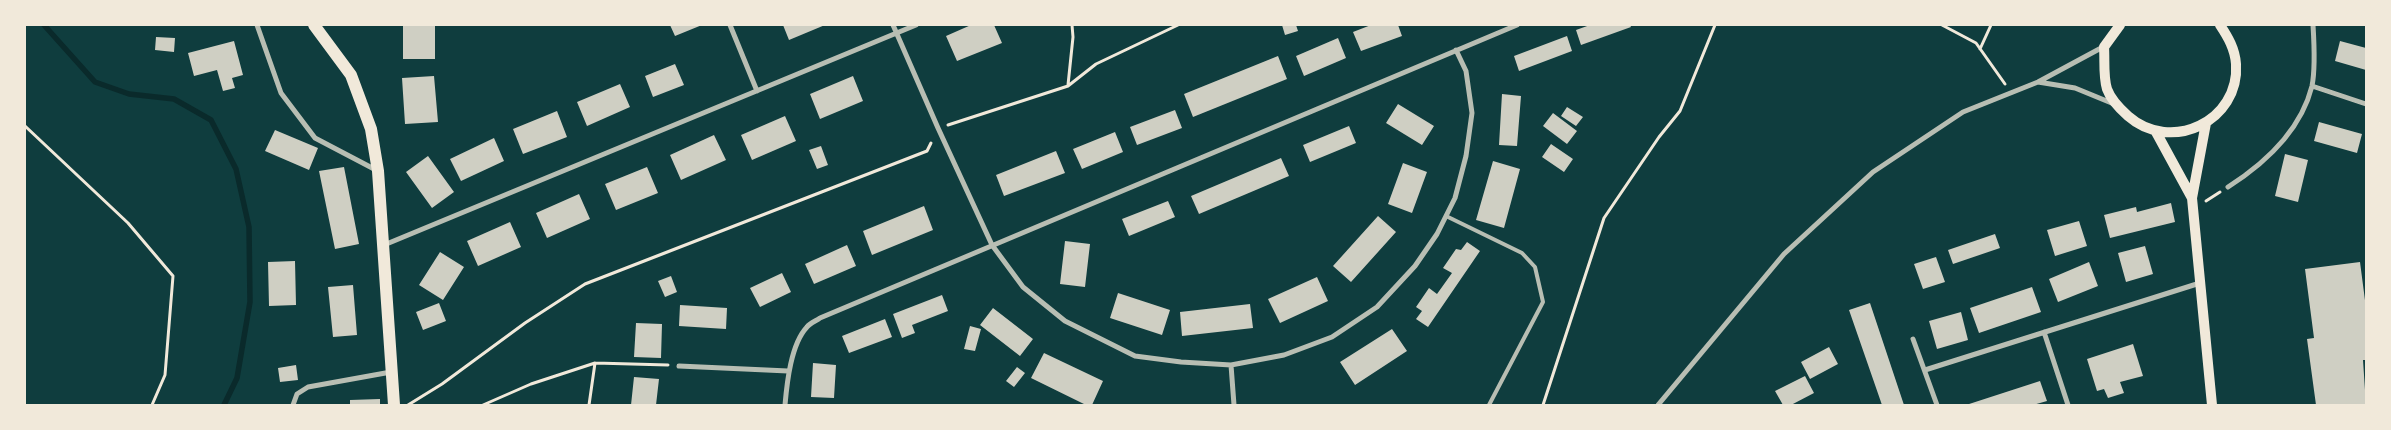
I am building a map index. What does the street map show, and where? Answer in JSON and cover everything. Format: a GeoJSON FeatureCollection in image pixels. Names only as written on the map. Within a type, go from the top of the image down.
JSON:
{"type":"FeatureCollection","features":[{"type":"Feature","properties":{"kind":"main road"},"geometry":{"type":"LineString","coordinates":[[2120,25],[2104,46],[2107,88],[2116,105],[2139,126],[2156,132],[2183,132],[2206,123],[2222,108],[2232,91],[2236,64],[2231,42],[2220,25]]}},
{"type":"Feature","properties":{"kind":"main road"},"geometry":{"type":"LineString","coordinates":[[318,27],[351,75],[372,129],[378,171],[394,405]]}},
{"type":"Feature","properties":{"kind":"main road"},"geometry":{"type":"LineString","coordinates":[[2206,123],[2192,198],[2212,405]]}},
{"type":"Feature","properties":{"kind":"main road"},"geometry":{"type":"LineString","coordinates":[[2156,132],[2192,198]]}},
{"type":"Feature","properties":{"kind":"street"},"geometry":{"type":"LineString","coordinates":[[257,25],[281,93],[315,138],[378,171]]}},
{"type":"Feature","properties":{"kind":"street"},"geometry":{"type":"LineString","coordinates":[[730,25],[757,91]]}},
{"type":"Feature","properties":{"kind":"street"},"geometry":{"type":"LineString","coordinates":[[893,25],[992,245],[1024,287],[1065,321],[1135,356],[1181,362],[1231,365],[1284,355],[1332,337],[1377,308],[1415,266],[1437,234],[1455,198],[1466,156],[1472,112],[1466,71],[1456,50]]}},
{"type":"Feature","properties":{"kind":"street"},"geometry":{"type":"LineString","coordinates":[[383,245],[916,25]]}},
{"type":"Feature","properties":{"kind":"street"},"geometry":{"type":"LineString","coordinates":[[785,405],[788,371],[807,326],[820,318],[1517,25]]}},
{"type":"Feature","properties":{"kind":"street"},"geometry":{"type":"LineString","coordinates":[[2228,187],[2251,172],[2274,150],[2297,121],[2312,86],[2312,25]]}},
{"type":"Feature","properties":{"kind":"street"},"geometry":{"type":"LineString","coordinates":[[1658,405],[1784,254],[1872,172],[1963,112],[2038,82],[2104,46]]}},
{"type":"Feature","properties":{"kind":"street"},"geometry":{"type":"LineString","coordinates":[[2038,82],[2075,88],[2116,105]]}},
{"type":"Feature","properties":{"kind":"street"},"geometry":{"type":"LineString","coordinates":[[2312,86],[2366,104]]}},
{"type":"Feature","properties":{"kind":"street"},"geometry":{"type":"LineString","coordinates":[[1925,370],[2200,283]]}},
{"type":"Feature","properties":{"kind":"street"},"geometry":{"type":"LineString","coordinates":[[2044,332],[2068,405]]}},
{"type":"Feature","properties":{"kind":"street"},"geometry":{"type":"LineString","coordinates":[[1913,339],[1937,405]]}},
{"type":"Feature","properties":{"kind":"street"},"geometry":{"type":"LineString","coordinates":[[1231,365],[1234,405]]}},
{"type":"Feature","properties":{"kind":"street"},"geometry":{"type":"LineString","coordinates":[[679,366],[788,371]]}},
{"type":"Feature","properties":{"kind":"street"},"geometry":{"type":"LineString","coordinates":[[292,405],[297,394],[308,387],[392,372]]}},
{"type":"Feature","properties":{"kind":"lane"},"geometry":{"type":"LineString","coordinates":[[1446,216],[1522,253],[1535,267],[1543,302],[1489,405]]}},
{"type":"Feature","properties":{"kind":"path"},"geometry":{"type":"LineString","coordinates":[[1068,86],[1073,37],[1072,25]]}},
{"type":"Feature","properties":{"kind":"path"},"geometry":{"type":"LineString","coordinates":[[407,405],[442,384],[525,323],[585,284],[927,151],[938,128],[1068,86],[1096,64],[1178,25]]}},
{"type":"Feature","properties":{"kind":"path"},"geometry":{"type":"LineString","coordinates":[[1542,405],[1604,218],[1659,137],[1680,111],[1715,25]]}},
{"type":"Feature","properties":{"kind":"path"},"geometry":{"type":"LineString","coordinates":[[1942,25],[1976,43],[1997,73]]}},
{"type":"Feature","properties":{"kind":"path"},"geometry":{"type":"LineString","coordinates":[[1980,49],[1991,25]]}},
{"type":"Feature","properties":{"kind":"path"},"geometry":{"type":"LineString","coordinates":[[25,126],[128,223],[173,276],[165,375],[152,405]]}},
{"type":"Feature","properties":{"kind":"path"},"geometry":{"type":"LineString","coordinates":[[2193,209],[2228,187]]}},
{"type":"Feature","properties":{"kind":"path"},"geometry":{"type":"LineString","coordinates":[[483,405],[531,384],[595,363],[679,366]]}},
{"type":"Feature","properties":{"kind":"path"},"geometry":{"type":"LineString","coordinates":[[589,405],[595,363]]}},
{"type":"Feature","properties":{"kind":"building"},"geometry":{"type":"Polygon","coordinates":[[[403,25],[435,25],[435,59],[403,59],[403,25]]]}},
{"type":"Feature","properties":{"kind":"building"},"geometry":{"type":"Polygon","coordinates":[[[670,25],[702,25],[675,36],[670,25]]]}},
{"type":"Feature","properties":{"kind":"building"},"geometry":{"type":"Polygon","coordinates":[[[783,25],[825,25],[789,40],[783,25]]]}},
{"type":"Feature","properties":{"kind":"building"},"geometry":{"type":"Polygon","coordinates":[[[971,25],[994,25],[1002,43],[957,61],[946,36],[971,25]]]}},
{"type":"Feature","properties":{"kind":"building"},"geometry":{"type":"Polygon","coordinates":[[[1282,25],[1296,25],[1298,31],[1285,35],[1282,25]]]}},
{"type":"Feature","properties":{"kind":"building"},"geometry":{"type":"Polygon","coordinates":[[[1371,25],[1398,25],[1402,36],[1361,51],[1353,32],[1371,25]]]}},
{"type":"Feature","properties":{"kind":"building"},"geometry":{"type":"Polygon","coordinates":[[[1590,25],[1630,25],[1631,27],[1581,45],[1576,30],[1590,25]]]}},
{"type":"Feature","properties":{"kind":"building"},"geometry":{"type":"Polygon","coordinates":[[[1567,36],[1572,51],[1519,71],[1514,56],[1567,36]]]}},
{"type":"Feature","properties":{"kind":"building"},"geometry":{"type":"Polygon","coordinates":[[[156,37],[175,38],[174,52],[155,50],[156,37]]]}},
{"type":"Feature","properties":{"kind":"building"},"geometry":{"type":"Polygon","coordinates":[[[1338,38],[1346,58],[1304,76],[1296,56],[1338,38]]]}},
{"type":"Feature","properties":{"kind":"building"},"geometry":{"type":"Polygon","coordinates":[[[234,41],[243,75],[232,78],[235,88],[223,91],[217,70],[194,76],[188,53],[234,41]]]}},
{"type":"Feature","properties":{"kind":"building"},"geometry":{"type":"Polygon","coordinates":[[[2340,41],[2366,48],[2366,70],[2335,61],[2340,41]]]}},
{"type":"Feature","properties":{"kind":"building"},"geometry":{"type":"Polygon","coordinates":[[[1278,56],[1287,79],[1193,117],[1184,94],[1278,56]]]}},
{"type":"Feature","properties":{"kind":"building"},"geometry":{"type":"Polygon","coordinates":[[[675,64],[684,85],[653,97],[645,76],[675,64]]]}},
{"type":"Feature","properties":{"kind":"building"},"geometry":{"type":"Polygon","coordinates":[[[434,76],[438,122],[405,124],[402,78],[434,76]]]}},
{"type":"Feature","properties":{"kind":"building"},"geometry":{"type":"Polygon","coordinates":[[[853,76],[863,101],[820,119],[810,94],[853,76]]]}},
{"type":"Feature","properties":{"kind":"building"},"geometry":{"type":"Polygon","coordinates":[[[620,84],[630,107],[587,126],[577,102],[620,84]]]}},
{"type":"Feature","properties":{"kind":"building"},"geometry":{"type":"Polygon","coordinates":[[[1502,94],[1521,96],[1517,146],[1499,145],[1502,94]]]}},
{"type":"Feature","properties":{"kind":"building"},"geometry":{"type":"Polygon","coordinates":[[[1398,104],[1434,126],[1422,145],[1386,123],[1398,104]]]}},
{"type":"Feature","properties":{"kind":"building"},"geometry":{"type":"Polygon","coordinates":[[[1567,107],[1583,117],[1576,126],[1561,116],[1567,107]]]}},
{"type":"Feature","properties":{"kind":"building"},"geometry":{"type":"Polygon","coordinates":[[[1175,110],[1182,128],[1137,145],[1130,127],[1175,110]]]}},
{"type":"Feature","properties":{"kind":"building"},"geometry":{"type":"Polygon","coordinates":[[[557,111],[567,137],[523,154],[513,129],[557,111]]]}},
{"type":"Feature","properties":{"kind":"building"},"geometry":{"type":"Polygon","coordinates":[[[1553,113],[1577,131],[1567,144],[1543,126],[1553,113]]]}},
{"type":"Feature","properties":{"kind":"building"},"geometry":{"type":"Polygon","coordinates":[[[785,116],[796,141],[752,160],[741,135],[785,116]]]}},
{"type":"Feature","properties":{"kind":"building"},"geometry":{"type":"Polygon","coordinates":[[[2319,122],[2362,134],[2357,153],[2314,141],[2319,122]]]}},
{"type":"Feature","properties":{"kind":"building"},"geometry":{"type":"Polygon","coordinates":[[[1349,126],[1356,143],[1310,162],[1303,145],[1349,126]]]}},
{"type":"Feature","properties":{"kind":"building"},"geometry":{"type":"Polygon","coordinates":[[[275,130],[318,148],[309,170],[265,151],[275,130]]]}},
{"type":"Feature","properties":{"kind":"building"},"geometry":{"type":"Polygon","coordinates":[[[1115,132],[1123,152],[1082,169],[1073,149],[1115,132]]]}},
{"type":"Feature","properties":{"kind":"building"},"geometry":{"type":"Polygon","coordinates":[[[714,135],[726,160],[681,180],[670,155],[714,135]]]}},
{"type":"Feature","properties":{"kind":"building"},"geometry":{"type":"Polygon","coordinates":[[[494,138],[504,161],[461,181],[450,159],[494,138]]]}},
{"type":"Feature","properties":{"kind":"building"},"geometry":{"type":"Polygon","coordinates":[[[1551,144],[1573,159],[1564,172],[1542,157],[1551,144]]]}},
{"type":"Feature","properties":{"kind":"building"},"geometry":{"type":"Polygon","coordinates":[[[821,146],[828,165],[817,169],[809,150],[821,146]]]}},
{"type":"Feature","properties":{"kind":"building"},"geometry":{"type":"Polygon","coordinates":[[[1056,151],[1065,173],[1004,196],[996,175],[1056,151]]]}},
{"type":"Feature","properties":{"kind":"building"},"geometry":{"type":"Polygon","coordinates":[[[2285,154],[2308,160],[2298,202],[2275,196],[2285,154]]]}},
{"type":"Feature","properties":{"kind":"building"},"geometry":{"type":"Polygon","coordinates":[[[428,156],[454,192],[432,208],[406,172],[428,156]]]}},
{"type":"Feature","properties":{"kind":"building"},"geometry":{"type":"Polygon","coordinates":[[[1281,158],[1289,176],[1199,214],[1191,196],[1281,158]]]}},
{"type":"Feature","properties":{"kind":"building"},"geometry":{"type":"Polygon","coordinates":[[[1493,161],[1520,169],[1504,228],[1476,220],[1493,161]]]}},
{"type":"Feature","properties":{"kind":"building"},"geometry":{"type":"Polygon","coordinates":[[[1403,163],[1427,172],[1412,213],[1388,204],[1403,163]]]}},
{"type":"Feature","properties":{"kind":"building"},"geometry":{"type":"Polygon","coordinates":[[[344,167],[359,244],[335,249],[319,171],[344,167]]]}},
{"type":"Feature","properties":{"kind":"building"},"geometry":{"type":"Polygon","coordinates":[[[647,167],[658,193],[616,210],[605,184],[647,167]]]}},
{"type":"Feature","properties":{"kind":"building"},"geometry":{"type":"Polygon","coordinates":[[[579,194],[590,219],[547,238],[536,213],[579,194]]]}},
{"type":"Feature","properties":{"kind":"building"},"geometry":{"type":"Polygon","coordinates":[[[1168,201],[1175,217],[1129,236],[1122,219],[1168,201]]]}},
{"type":"Feature","properties":{"kind":"building"},"geometry":{"type":"Polygon","coordinates":[[[2171,203],[2175,222],[2110,238],[2104,215],[2136,207],[2137,212],[2171,203]]]}},
{"type":"Feature","properties":{"kind":"building"},"geometry":{"type":"Polygon","coordinates":[[[924,206],[933,230],[872,255],[863,231],[924,206]]]}},
{"type":"Feature","properties":{"kind":"building"},"geometry":{"type":"Polygon","coordinates":[[[1378,216],[1396,232],[1351,282],[1333,266],[1378,216]]]}},
{"type":"Feature","properties":{"kind":"building"},"geometry":{"type":"Polygon","coordinates":[[[2079,221],[2087,246],[2055,256],[2047,230],[2079,221]]]}},
{"type":"Feature","properties":{"kind":"building"},"geometry":{"type":"Polygon","coordinates":[[[510,222],[521,247],[478,266],[467,241],[510,222]]]}},
{"type":"Feature","properties":{"kind":"building"},"geometry":{"type":"Polygon","coordinates":[[[1995,234],[2000,248],[1953,264],[1948,250],[1995,234]]]}},
{"type":"Feature","properties":{"kind":"building"},"geometry":{"type":"Polygon","coordinates":[[[1065,241],[1090,244],[1085,287],[1060,284],[1065,241]]]}},
{"type":"Feature","properties":{"kind":"building"},"geometry":{"type":"Polygon","coordinates":[[[1467,242],[1480,251],[1428,327],[1416,319],[1422,311],[1416,307],[1429,288],[1437,294],[1452,273],[1443,268],[1456,249],[1461,250],[1467,242]]]}},
{"type":"Feature","properties":{"kind":"building"},"geometry":{"type":"Polygon","coordinates":[[[847,245],[856,266],[814,284],[805,264],[847,245]]]}},
{"type":"Feature","properties":{"kind":"building"},"geometry":{"type":"Polygon","coordinates":[[[2145,246],[2153,274],[2126,282],[2118,253],[2145,246]]]}},
{"type":"Feature","properties":{"kind":"building"},"geometry":{"type":"Polygon","coordinates":[[[440,252],[464,267],[443,300],[419,285],[440,252]]]}},
{"type":"Feature","properties":{"kind":"building"},"geometry":{"type":"Polygon","coordinates":[[[1936,257],[1945,282],[1923,289],[1914,264],[1936,257]]]}},
{"type":"Feature","properties":{"kind":"building"},"geometry":{"type":"Polygon","coordinates":[[[295,261],[296,305],[269,306],[268,262],[295,261]]]}},
{"type":"Feature","properties":{"kind":"building"},"geometry":{"type":"Polygon","coordinates":[[[2089,262],[2098,286],[2058,302],[2049,279],[2089,262]]]}},
{"type":"Feature","properties":{"kind":"building"},"geometry":{"type":"Polygon","coordinates":[[[2360,262],[2366,308],[2366,360],[2363,360],[2366,405],[2316,405],[2307,339],[2314,338],[2305,269],[2360,262]]]}},
{"type":"Feature","properties":{"kind":"building"},"geometry":{"type":"Polygon","coordinates":[[[782,273],[791,292],[760,307],[750,288],[782,273]]]}},
{"type":"Feature","properties":{"kind":"building"},"geometry":{"type":"Polygon","coordinates":[[[671,276],[677,292],[665,297],[658,281],[671,276]]]}},
{"type":"Feature","properties":{"kind":"building"},"geometry":{"type":"Polygon","coordinates":[[[1317,277],[1328,301],[1280,323],[1268,299],[1317,277]]]}},
{"type":"Feature","properties":{"kind":"building"},"geometry":{"type":"Polygon","coordinates":[[[353,285],[357,335],[333,337],[328,287],[353,285]]]}},
{"type":"Feature","properties":{"kind":"building"},"geometry":{"type":"Polygon","coordinates":[[[2032,287],[2041,312],[1979,333],[1970,308],[2032,287]]]}},
{"type":"Feature","properties":{"kind":"building"},"geometry":{"type":"Polygon","coordinates":[[[1118,293],[1170,310],[1162,335],[1110,318],[1118,293]]]}},
{"type":"Feature","properties":{"kind":"building"},"geometry":{"type":"Polygon","coordinates":[[[942,295],[948,311],[912,325],[915,333],[902,338],[893,314],[942,295]]]}},
{"type":"Feature","properties":{"kind":"building"},"geometry":{"type":"Polygon","coordinates":[[[439,303],[446,321],[423,330],[416,312],[439,303]]]}},
{"type":"Feature","properties":{"kind":"building"},"geometry":{"type":"Polygon","coordinates":[[[1870,303],[1904,405],[1882,405],[1849,310],[1870,303]]]}},
{"type":"Feature","properties":{"kind":"building"},"geometry":{"type":"Polygon","coordinates":[[[1250,304],[1253,328],[1182,336],[1180,312],[1250,304]]]}},
{"type":"Feature","properties":{"kind":"building"},"geometry":{"type":"Polygon","coordinates":[[[680,305],[727,308],[726,329],[679,326],[680,305]]]}},
{"type":"Feature","properties":{"kind":"building"},"geometry":{"type":"Polygon","coordinates":[[[993,308],[1033,339],[1020,356],[980,325],[993,308]]]}},
{"type":"Feature","properties":{"kind":"building"},"geometry":{"type":"Polygon","coordinates":[[[1961,312],[1968,340],[1937,349],[1929,321],[1961,312]]]}},
{"type":"Feature","properties":{"kind":"building"},"geometry":{"type":"Polygon","coordinates":[[[885,319],[892,337],[849,353],[842,336],[885,319]]]}},
{"type":"Feature","properties":{"kind":"building"},"geometry":{"type":"Polygon","coordinates":[[[636,323],[662,324],[661,358],[634,357],[636,323]]]}},
{"type":"Feature","properties":{"kind":"building"},"geometry":{"type":"Polygon","coordinates":[[[970,326],[981,329],[975,351],[964,349],[970,326]]]}},
{"type":"Feature","properties":{"kind":"building"},"geometry":{"type":"Polygon","coordinates":[[[1392,329],[1407,351],[1355,385],[1340,362],[1392,329]]]}},
{"type":"Feature","properties":{"kind":"building"},"geometry":{"type":"Polygon","coordinates":[[[2133,344],[2143,376],[2120,382],[2124,393],[2108,398],[2104,389],[2097,391],[2087,359],[2133,344]]]}},
{"type":"Feature","properties":{"kind":"building"},"geometry":{"type":"Polygon","coordinates":[[[1829,347],[1838,364],[1810,379],[1801,362],[1829,347]]]}},
{"type":"Feature","properties":{"kind":"building"},"geometry":{"type":"Polygon","coordinates":[[[1044,353],[1103,381],[1092,405],[1086,405],[1031,378],[1044,353]]]}},
{"type":"Feature","properties":{"kind":"building"},"geometry":{"type":"Polygon","coordinates":[[[813,363],[836,365],[834,398],[811,397],[813,363]]]}},
{"type":"Feature","properties":{"kind":"building"},"geometry":{"type":"Polygon","coordinates":[[[296,365],[298,380],[280,382],[278,368],[296,365]]]}},
{"type":"Feature","properties":{"kind":"building"},"geometry":{"type":"Polygon","coordinates":[[[1017,367],[1025,373],[1014,387],[1006,381],[1017,367]]]}},
{"type":"Feature","properties":{"kind":"building"},"geometry":{"type":"Polygon","coordinates":[[[1805,376],[1814,393],[1791,405],[1783,405],[1775,391],[1805,376]]]}},
{"type":"Feature","properties":{"kind":"building"},"geometry":{"type":"Polygon","coordinates":[[[634,377],[659,379],[656,405],[631,405],[634,377]]]}},
{"type":"Feature","properties":{"kind":"building"},"geometry":{"type":"Polygon","coordinates":[[[2040,381],[2047,401],[2033,405],[1966,405],[2040,381]]]}},
{"type":"Feature","properties":{"kind":"building"},"geometry":{"type":"Polygon","coordinates":[[[380,399],[380,405],[350,405],[350,400],[380,399]]]}},
{"type":"Feature","properties":{"kind":"waterway"},"geometry":{"type":"LineString","coordinates":[[44,25],[95,82],[129,94],[174,99],[211,120],[236,169],[249,227],[250,302],[237,378],[224,405]]}}]}
